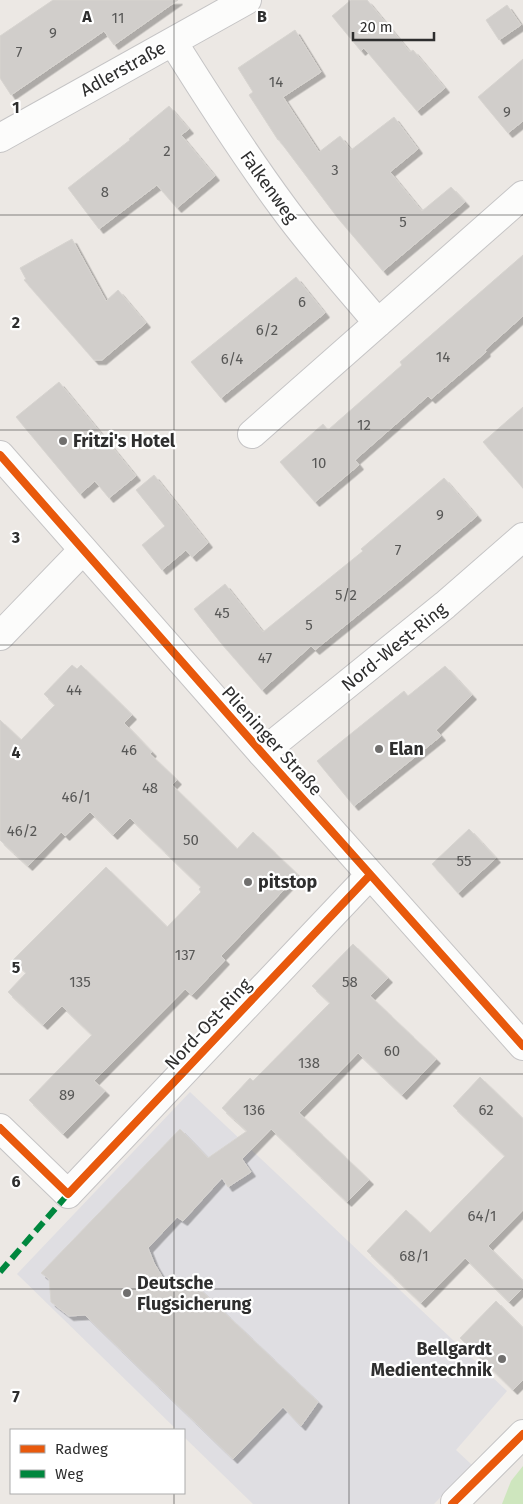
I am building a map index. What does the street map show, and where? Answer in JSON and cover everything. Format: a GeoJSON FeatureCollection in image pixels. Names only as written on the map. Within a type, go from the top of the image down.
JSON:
{"type":"FeatureCollection","features":[{"type":"Feature","properties":{"kind":"street","name":"Adlerstraße"},"geometry":{"type":"LineString","coordinates":[[0,138],[247,0]]}},
{"type":"Feature","properties":{"kind":"street","name":"Falkenweg"},"geometry":{"type":"LineString","coordinates":[[173,42],[221,118],[284,209],[322,258],[378,323]]}},
{"type":"Feature","properties":{"kind":"street"},"geometry":{"type":"LineString","coordinates":[[252,434],[523,196]]}},
{"type":"Feature","properties":{"kind":"street","name":"Plieninger Straße"},"geometry":{"type":"LineString","coordinates":[[0,455],[523,1046]]}},
{"type":"Feature","properties":{"kind":"street","name":"Nord-West-Ring"},"geometry":{"type":"LineString","coordinates":[[262,753],[446,605],[523,537]]}},
{"type":"Feature","properties":{"kind":"street"},"geometry":{"type":"LineString","coordinates":[[0,636],[84,550]]}},
{"type":"Feature","properties":{"kind":"street","name":"Nord-Ost-Ring"},"geometry":{"type":"LineString","coordinates":[[0,1128],[68,1194],[370,875]]}},
{"type":"Feature","properties":{"kind":"street"},"geometry":{"type":"LineString","coordinates":[[454,1502],[523,1434]]}},
{"type":"Feature","properties":{"kind":"shaded area"},"geometry":{"type":"Polygon","coordinates":[[[190,1092],[507,1391],[456,1450],[472,1465],[434,1504],[253,1504],[185,1438],[185,1429],[176,1429],[17,1274],[190,1092]]]}},
{"type":"Feature","properties":{"kind":"green space"},"geometry":{"type":"Polygon","coordinates":[[[523,1466],[523,1504],[502,1504],[511,1481],[523,1466]]]}},
{"type":"Feature","properties":{"kind":"building"},"geometry":{"type":"Polygon","coordinates":[[[53,0],[178,0],[114,45],[104,31],[11,95],[0,78],[0,36],[53,0]]]}},
{"type":"Feature","properties":{"kind":"building"},"geometry":{"type":"Polygon","coordinates":[[[351,0],[367,0],[410,52],[413,50],[445,88],[417,111],[364,48],[361,51],[332,16],[351,0]]]}},
{"type":"Feature","properties":{"kind":"building"},"geometry":{"type":"Polygon","coordinates":[[[507,5],[521,25],[499,40],[486,20],[507,5]]]}},
{"type":"Feature","properties":{"kind":"building"},"geometry":{"type":"Polygon","coordinates":[[[295,30],[321,72],[283,97],[319,152],[340,136],[351,150],[394,117],[418,149],[390,172],[422,211],[451,187],[465,202],[383,271],[337,217],[278,140],[249,95],[253,92],[238,68],[295,30]]]}},
{"type":"Feature","properties":{"kind":"building"},"geometry":{"type":"Polygon","coordinates":[[[523,59],[523,121],[508,133],[478,97],[523,59]]]}},
{"type":"Feature","properties":{"kind":"building"},"geometry":{"type":"Polygon","coordinates":[[[169,106],[189,129],[181,135],[215,176],[177,208],[157,185],[99,229],[68,188],[130,140],[169,106]]]}},
{"type":"Feature","properties":{"kind":"building"},"geometry":{"type":"Polygon","coordinates":[[[72,239],[106,301],[118,290],[146,323],[102,360],[94,360],[24,280],[26,279],[20,268],[72,239]]]}},
{"type":"Feature","properties":{"kind":"building"},"geometry":{"type":"Polygon","coordinates":[[[523,255],[523,316],[485,350],[486,352],[431,399],[428,396],[355,460],[359,465],[315,502],[280,462],[323,424],[328,430],[402,365],[400,362],[523,255]]]}},
{"type":"Feature","properties":{"kind":"building"},"geometry":{"type":"Polygon","coordinates":[[[296,277],[325,313],[221,398],[191,362],[296,277]]]}},
{"type":"Feature","properties":{"kind":"building"},"geometry":{"type":"Polygon","coordinates":[[[59,382],[136,476],[109,498],[95,481],[80,494],[16,417],[59,382]]]}},
{"type":"Feature","properties":{"kind":"building"},"geometry":{"type":"Polygon","coordinates":[[[523,407],[523,488],[483,442],[523,407]]]}},
{"type":"Feature","properties":{"kind":"building"},"geometry":{"type":"Polygon","coordinates":[[[154,475],[208,543],[192,557],[186,550],[162,570],[142,545],[165,526],[136,490],[154,475]]]}},
{"type":"Feature","properties":{"kind":"building"},"geometry":{"type":"Polygon","coordinates":[[[444,478],[477,516],[315,650],[311,646],[262,690],[194,609],[225,584],[263,632],[363,551],[361,549],[444,478]]]}},
{"type":"Feature","properties":{"kind":"building"},"geometry":{"type":"Polygon","coordinates":[[[72,665],[77,669],[81,665],[132,715],[124,723],[152,752],[150,754],[177,780],[172,785],[237,849],[253,832],[298,875],[221,956],[225,960],[192,995],[185,989],[94,1081],[105,1091],[63,1134],[29,1100],[92,1035],[62,1006],[43,1025],[8,992],[26,973],[13,960],[106,867],[167,927],[201,892],[199,889],[201,887],[130,818],[113,835],[90,812],[65,836],[61,832],[28,866],[0,840],[0,720],[21,740],[55,705],[44,694],[72,665]]]}},
{"type":"Feature","properties":{"kind":"building","name":"Elan"},"geometry":{"type":"Polygon","coordinates":[[[445,666],[472,695],[436,730],[441,736],[354,806],[317,761],[404,691],[408,696],[445,666]]]}},
{"type":"Feature","properties":{"kind":"building"},"geometry":{"type":"Polygon","coordinates":[[[469,829],[496,858],[458,893],[432,864],[469,829]]]}},
{"type":"Feature","properties":{"kind":"building","name":"Deutsche Flugsicherung"},"geometry":{"type":"Polygon","coordinates":[[[353,944],[388,978],[370,996],[436,1059],[402,1095],[358,1053],[299,1113],[369,1180],[347,1202],[271,1129],[242,1159],[251,1172],[228,1187],[222,1178],[183,1221],[177,1217],[148,1248],[154,1263],[170,1290],[188,1278],[318,1402],[301,1426],[283,1407],[233,1459],[85,1315],[69,1316],[51,1302],[49,1279],[41,1273],[180,1129],[208,1158],[247,1131],[222,1108],[250,1078],[253,1081],[330,1003],[312,986],[353,944]]]}},
{"type":"Feature","properties":{"kind":"building"},"geometry":{"type":"Polygon","coordinates":[[[480,1077],[523,1119],[523,1210],[488,1246],[523,1281],[523,1288],[509,1302],[465,1258],[421,1303],[367,1251],[406,1210],[430,1233],[505,1156],[453,1106],[480,1077]]]}},
{"type":"Feature","properties":{"kind":"building","name":"Bellgardt Medientechnik"},"geometry":{"type":"Polygon","coordinates":[[[496,1301],[523,1328],[523,1380],[513,1390],[460,1338],[496,1301]]]}},
{"type":"Feature","properties":{"kind":"marked path"},"geometry":{"type":"LineString","coordinates":[[0,1272],[68,1194]]}},
{"type":"Feature","properties":{"kind":"cycle path"},"geometry":{"type":"LineString","coordinates":[[0,455],[523,1046]]}},
{"type":"Feature","properties":{"kind":"cycle path"},"geometry":{"type":"LineString","coordinates":[[0,1128],[68,1194],[370,875]]}},
{"type":"Feature","properties":{"kind":"cycle path"},"geometry":{"type":"LineString","coordinates":[[452,1504],[523,1434]]}},
{"type":"Feature","properties":{"kind":"place","name":"Fritzi's Hotel"},"geometry":{"type":"Point","coordinates":[63,441]}},
{"type":"Feature","properties":{"kind":"place","name":"Elan"},"geometry":{"type":"Point","coordinates":[379,749]}},
{"type":"Feature","properties":{"kind":"place","name":"pitstop"},"geometry":{"type":"Point","coordinates":[248,882]}},
{"type":"Feature","properties":{"kind":"place","name":"Deutsche Flugsicherung"},"geometry":{"type":"Point","coordinates":[127,1293]}},
{"type":"Feature","properties":{"kind":"place","name":"Bellgardt Medientechnik"},"geometry":{"type":"Point","coordinates":[502,1359]}}]}
